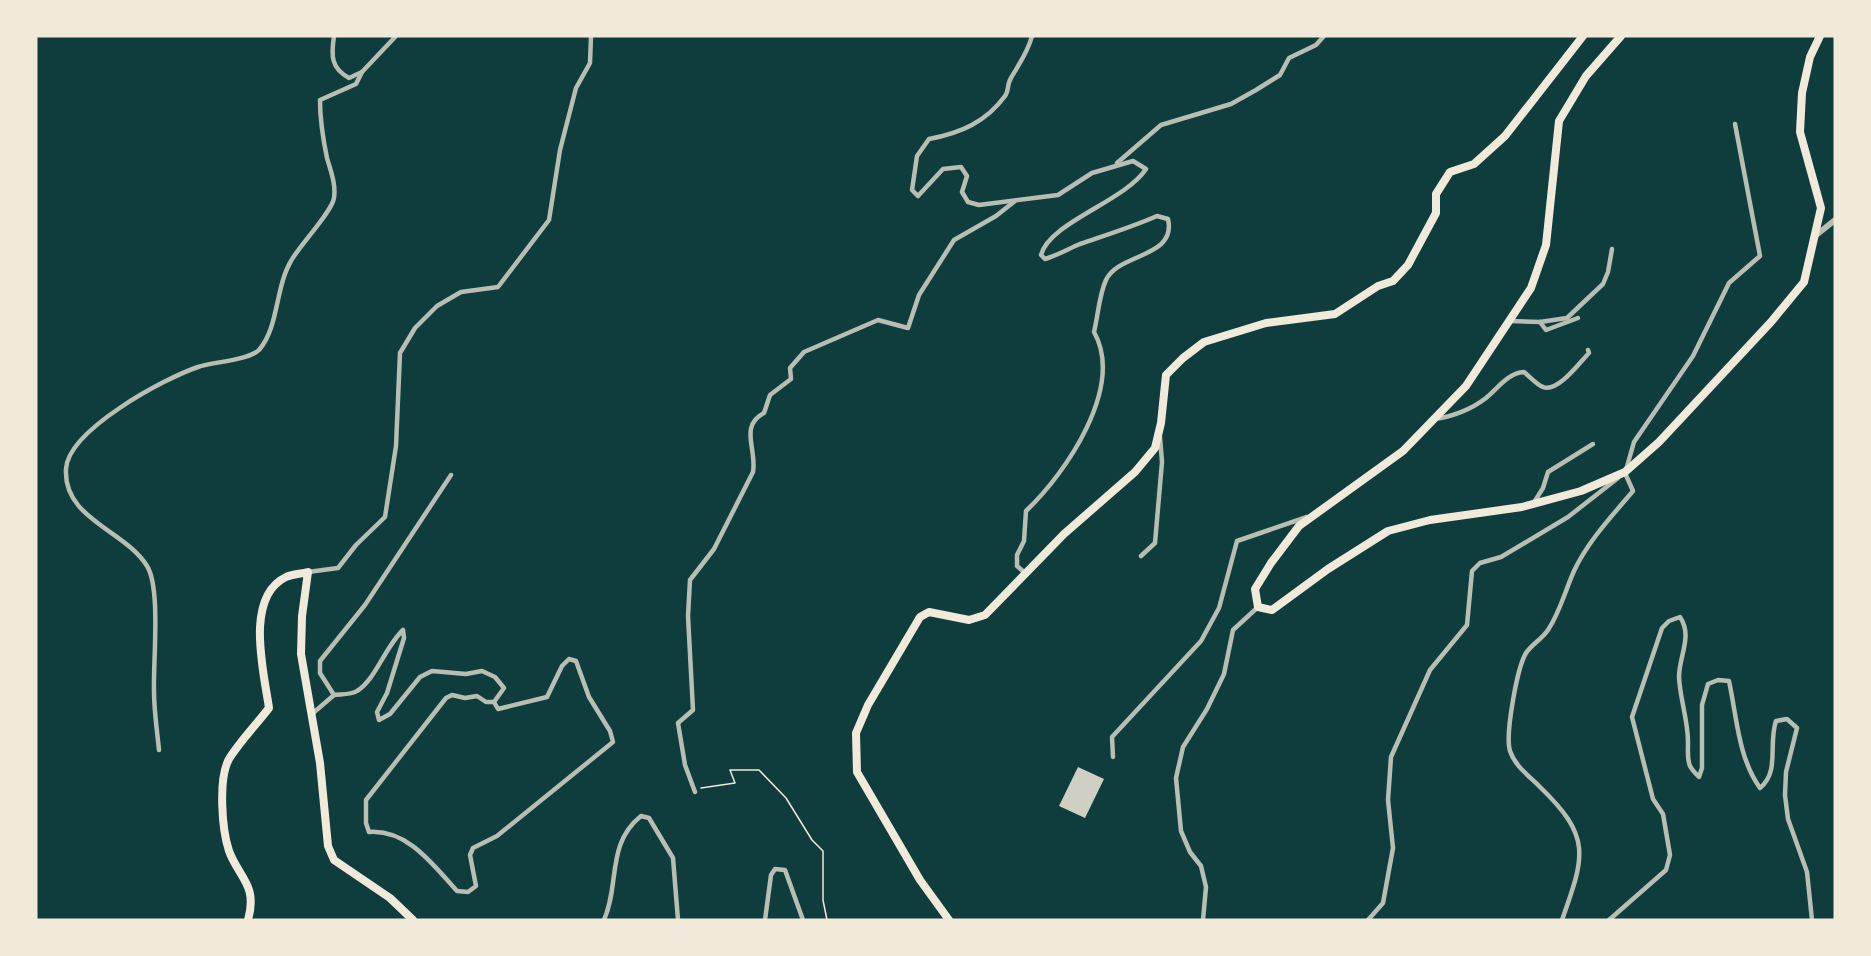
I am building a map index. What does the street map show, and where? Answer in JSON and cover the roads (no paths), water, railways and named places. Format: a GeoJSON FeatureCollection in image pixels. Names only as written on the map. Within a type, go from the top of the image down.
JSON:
{"type":"FeatureCollection","features":[{"type":"Feature","properties":{"kind":"main road"},"geometry":{"type":"LineString","coordinates":[[949,920],[920,880],[857,772],[856,733],[868,705],[920,617],[929,612],[969,620],[985,615],[1064,534],[1135,472],[1155,448],[1160,431],[1166,375],[1204,342],[1266,323],[1335,314],[1378,286],[1393,281],[1408,265],[1436,213],[1436,194],[1450,172],[1473,164],[1510,130],[1583,36]]}},
{"type":"Feature","properties":{"kind":"main road"},"geometry":{"type":"LineString","coordinates":[[1621,36],[1586,76],[1559,120],[1546,245],[1531,288],[1466,386],[1403,451],[1321,513],[1299,526],[1255,589],[1258,607],[1272,610],[1328,569],[1388,531],[1430,520],[1533,504],[1581,491],[1625,472],[1659,442],[1804,282],[1821,208],[1800,132],[1802,93],[1810,57],[1820,36]]}},
{"type":"Feature","properties":{"kind":"main road"},"geometry":{"type":"LineString","coordinates":[[248,920],[249,885],[230,852],[225,829],[222,793],[226,768],[230,758],[269,708],[259,632],[261,610],[269,593],[285,578],[308,572],[302,616],[301,654],[320,764],[328,846],[334,860],[390,898],[413,920]]}},
{"type":"Feature","properties":{"kind":"street"},"geometry":{"type":"LineString","coordinates":[[334,36],[331,55],[338,72],[350,78],[362,72]]}},
{"type":"Feature","properties":{"kind":"street"},"geometry":{"type":"LineString","coordinates":[[159,750],[154,694],[154,585],[147,566],[79,507],[68,487],[66,467],[72,451],[87,435],[133,401],[197,368],[258,352],[268,334],[282,281],[290,262],[333,201],[335,184],[327,158],[320,100],[356,84],[362,72],[396,36]]}},
{"type":"Feature","properties":{"kind":"street"},"geometry":{"type":"LineString","coordinates":[[308,572],[338,568],[356,545],[386,517],[396,446],[400,353],[415,328],[437,306],[461,292],[498,287],[549,220],[565,129],[576,88],[590,63],[591,36]]}},
{"type":"Feature","properties":{"kind":"street"},"geometry":{"type":"LineString","coordinates":[[1025,573],[1017,566],[1017,555],[1024,541],[1026,511],[1052,487],[1066,465],[1100,394],[1104,360],[1101,344],[1094,332],[1106,280],[1114,270],[1149,253],[1164,241],[1170,228],[1168,219],[1157,216],[1061,254],[1045,259],[1041,255],[1044,245],[1138,181],[1146,169],[1133,161],[1117,163],[1092,173],[1058,195],[979,205],[968,202],[962,192],[968,176],[961,167],[944,169],[918,196],[912,190],[912,174],[917,156],[929,139],[952,134],[979,123],[1007,94],[1009,81],[1022,60],[1032,36]]}},
{"type":"Feature","properties":{"kind":"street"},"geometry":{"type":"LineString","coordinates":[[1117,163],[1161,125],[1231,104],[1256,90],[1280,75],[1289,58],[1316,45],[1324,36]]}},
{"type":"Feature","properties":{"kind":"street"},"geometry":{"type":"LineString","coordinates":[[1368,920],[1383,903],[1393,848],[1388,800],[1391,757],[1430,670],[1467,625],[1472,571],[1480,563],[1502,556],[1568,517],[1625,472],[1634,442],[1693,356],[1729,283],[1760,255],[1736,124]]}},
{"type":"Feature","properties":{"kind":"street"},"geometry":{"type":"LineString","coordinates":[[695,790],[685,765],[678,723],[693,710],[688,616],[690,580],[714,549],[753,472],[755,460],[748,430],[753,419],[764,413],[770,394],[791,379],[790,368],[804,352],[878,320],[908,328],[920,295],[954,240],[996,216],[1005,207],[1018,200]]}},
{"type":"Feature","properties":{"kind":"street"},"geometry":{"type":"LineString","coordinates":[[1815,236],[1835,220]]}},
{"type":"Feature","properties":{"kind":"street"},"geometry":{"type":"LineString","coordinates":[[1510,321],[1540,322],[1567,318],[1602,284],[1608,272],[1612,249]]}},
{"type":"Feature","properties":{"kind":"street"},"geometry":{"type":"LineString","coordinates":[[1540,322],[1546,330],[1578,318]]}},
{"type":"Feature","properties":{"kind":"street"},"geometry":{"type":"LineString","coordinates":[[1434,419],[1449,418],[1484,400],[1515,372],[1524,372],[1543,387],[1562,382],[1589,353],[1588,350]]}},
{"type":"Feature","properties":{"kind":"street"},"geometry":{"type":"LineString","coordinates":[[1141,556],[1155,543],[1162,462],[1160,431]]}},
{"type":"Feature","properties":{"kind":"street"},"geometry":{"type":"LineString","coordinates":[[1533,504],[1543,488],[1548,472],[1593,444]]}},
{"type":"Feature","properties":{"kind":"street"},"geometry":{"type":"LineString","coordinates":[[1562,920],[1580,864],[1581,844],[1569,819],[1556,801],[1517,765],[1510,750],[1512,711],[1518,675],[1527,653],[1548,631],[1574,570],[1590,543],[1633,491],[1625,472]]}},
{"type":"Feature","properties":{"kind":"street"},"geometry":{"type":"LineString","coordinates":[[334,695],[320,673],[320,661],[365,605],[451,475]]}},
{"type":"Feature","properties":{"kind":"street"},"geometry":{"type":"LineString","coordinates":[[1113,758],[1112,737],[1201,641],[1219,608],[1238,541],[1321,513]]}},
{"type":"Feature","properties":{"kind":"street"},"geometry":{"type":"LineString","coordinates":[[1203,920],[1206,887],[1201,866],[1190,852],[1181,831],[1176,778],[1183,747],[1207,709],[1224,674],[1233,630],[1258,607]]}},
{"type":"Feature","properties":{"kind":"street"},"geometry":{"type":"LineString","coordinates":[[1609,920],[1666,870],[1670,855],[1663,814],[1653,799],[1632,717],[1662,628],[1669,621],[1680,617],[1685,624],[1686,638],[1679,675],[1688,724],[1688,754],[1690,765],[1699,777],[1702,768],[1702,705],[1708,684],[1718,680],[1729,681],[1741,749],[1747,766],[1760,788],[1769,781],[1773,766],[1771,734],[1776,721],[1787,719],[1797,728],[1786,772],[1785,795],[1788,819],[1807,872],[1812,920]]}},
{"type":"Feature","properties":{"kind":"street"},"geometry":{"type":"LineString","coordinates":[[312,714],[334,695],[356,692],[367,680],[391,641],[403,630],[404,638],[387,693],[377,712],[379,720],[390,714],[420,677],[432,671],[466,674],[482,671],[495,677],[504,688],[494,702]]}},
{"type":"Feature","properties":{"kind":"street"},"geometry":{"type":"LineString","coordinates":[[569,659],[576,661],[589,697],[610,731],[613,742],[497,836],[473,848],[470,855],[476,886],[468,892],[457,891],[436,865],[417,848],[381,831],[369,832],[366,823],[366,800],[446,698],[452,695],[465,698],[477,696],[486,702],[494,702],[498,709],[547,697],[562,666],[569,659]]}},
{"type":"Feature","properties":{"kind":"street"},"geometry":{"type":"LineString","coordinates":[[604,920],[610,908],[617,851],[622,835],[640,816],[649,818],[673,858],[678,920]]}},
{"type":"Feature","properties":{"kind":"street"},"geometry":{"type":"LineString","coordinates":[[765,920],[771,875],[775,869],[785,870],[803,920]]}}]}
